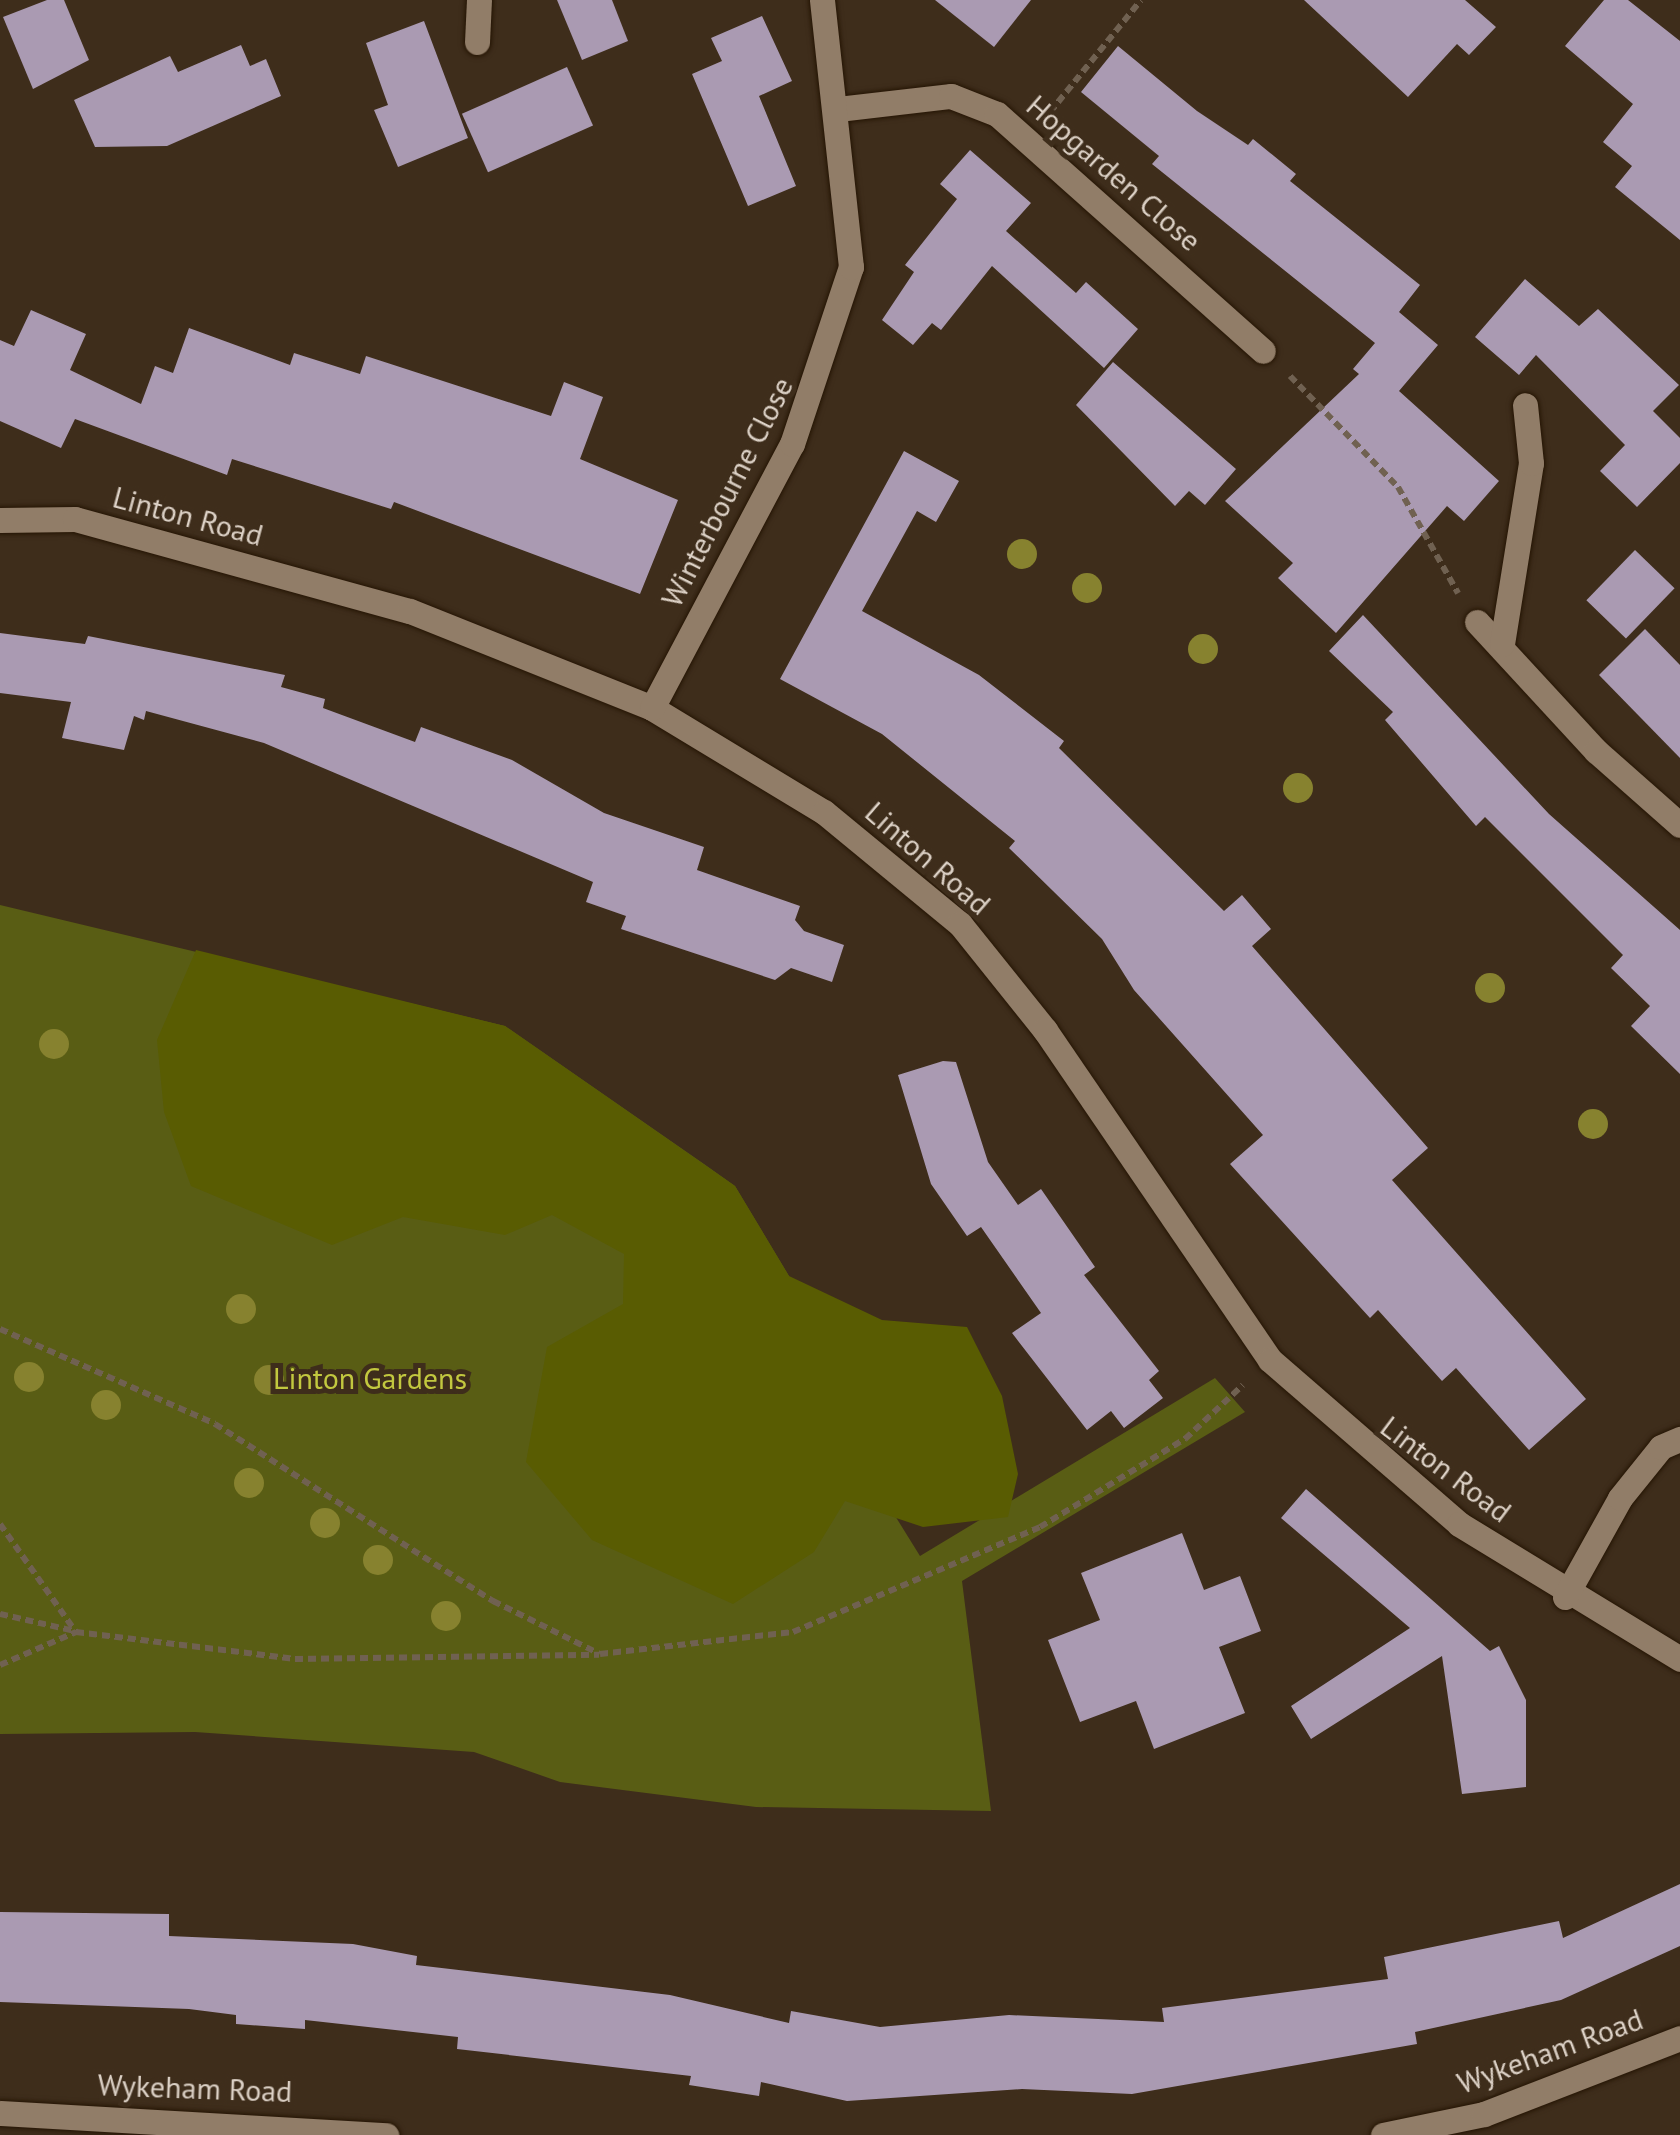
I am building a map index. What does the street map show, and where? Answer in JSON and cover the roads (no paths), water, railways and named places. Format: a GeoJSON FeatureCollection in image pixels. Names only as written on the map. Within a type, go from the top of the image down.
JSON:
{"type":"FeatureCollection","features":[{"type":"Feature","properties":{"kind":"street"},"geometry":{"type":"LineString","coordinates":[[477,42],[480,0]]}},
{"type":"Feature","properties":{"kind":"street","name":"Winterbourne Close"},"geometry":{"type":"LineString","coordinates":[[652,708],[826,364],[851,267],[838,109],[822,0]]}},
{"type":"Feature","properties":{"kind":"street","name":"Hopgarden Close"},"geometry":{"type":"LineString","coordinates":[[838,109],[951,96],[997,114],[1263,351]]}},
{"type":"Feature","properties":{"kind":"street"},"geometry":{"type":"LineString","coordinates":[[1502,644],[1530,462],[1525,405]]}},
{"type":"Feature","properties":{"kind":"street","name":"Linton Road"},"geometry":{"type":"LineString","coordinates":[[0,520],[75,519],[410,611],[652,708],[824,812],[960,924],[1045,1030],[1270,1360],[1357,1443],[1566,1597],[1680,1659]]}},
{"type":"Feature","properties":{"kind":"street"},"geometry":{"type":"LineString","coordinates":[[1478,622],[1596,751],[1680,825]]}},
{"type":"Feature","properties":{"kind":"street"},"geometry":{"type":"LineString","coordinates":[[1566,1597],[1620,1498],[1661,1447],[1680,1439]]}},
{"type":"Feature","properties":{"kind":"street","name":"Wykeham Road"},"geometry":{"type":"LineString","coordinates":[[1384,2135],[1484,2114],[1680,2038]]}},
{"type":"Feature","properties":{"kind":"street","name":"Wykeham Road"},"geometry":{"type":"LineString","coordinates":[[0,2114],[386,2135]]}},
{"type":"Feature","properties":{"kind":"park label","name":"Linton Gardens"},"geometry":{"type":"Point","coordinates":[370,1378]}}]}
